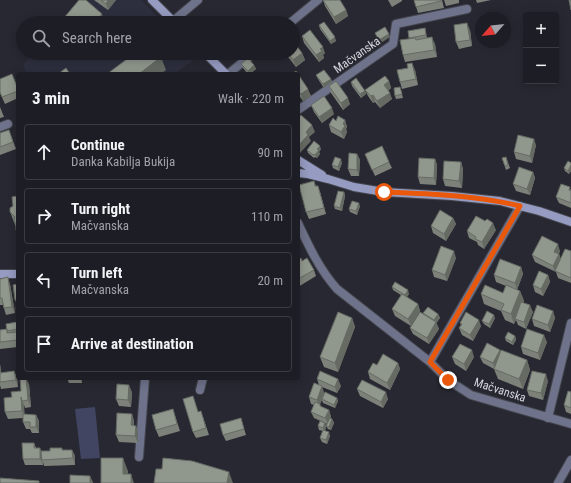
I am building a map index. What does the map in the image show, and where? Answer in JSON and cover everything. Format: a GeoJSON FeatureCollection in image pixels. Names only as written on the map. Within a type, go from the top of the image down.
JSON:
{"type":"FeatureCollection","features":[{"type":"Feature","properties":{"kind":"street"},"geometry":{"type":"LineString","coordinates":[[152,0],[168,16]]}},
{"type":"Feature","properties":{"kind":"street"},"geometry":{"type":"LineString","coordinates":[[181,16],[198,0]]}},
{"type":"Feature","properties":{"kind":"street"},"geometry":{"type":"LineString","coordinates":[[299,16],[318,0]]}},
{"type":"Feature","properties":{"kind":"street","name":"Mačvanska"},"geometry":{"type":"LineString","coordinates":[[300,109],[393,44],[396,24],[466,9]]}},
{"type":"Feature","properties":{"kind":"street"},"geometry":{"type":"LineString","coordinates":[[212,60],[225,72]]}},
{"type":"Feature","properties":{"kind":"street"},"geometry":{"type":"LineString","coordinates":[[230,72],[245,60]]}},
{"type":"Feature","properties":{"kind":"street"},"geometry":{"type":"LineString","coordinates":[[0,127],[8,124]]}},
{"type":"Feature","properties":{"kind":"street"},"geometry":{"type":"LineString","coordinates":[[300,161],[328,178]]}},
{"type":"Feature","properties":{"kind":"street"},"geometry":{"type":"LineString","coordinates":[[300,173],[328,178],[354,187],[384,192],[452,196],[500,201],[539,210],[571,222]]}},
{"type":"Feature","properties":{"kind":"street"},"geometry":{"type":"LineString","coordinates":[[430,362],[520,206]]}},
{"type":"Feature","properties":{"kind":"street","name":"Mačvanska"},"geometry":{"type":"LineString","coordinates":[[300,227],[320,267],[337,289],[430,362],[448,380],[471,396],[571,424]]}},
{"type":"Feature","properties":{"kind":"street"},"geometry":{"type":"LineString","coordinates":[[0,274],[16,274]]}},
{"type":"Feature","properties":{"kind":"street"},"geometry":{"type":"LineString","coordinates":[[548,418],[571,323]]}},
{"type":"Feature","properties":{"kind":"street"},"geometry":{"type":"LineString","coordinates":[[139,457],[144,380]]}},
{"type":"Feature","properties":{"kind":"street"},"geometry":{"type":"LineString","coordinates":[[200,390],[203,380]]}},
{"type":"Feature","properties":{"kind":"street"},"geometry":{"type":"LineString","coordinates":[[558,483],[571,460]]}},
{"type":"Feature","properties":{"kind":"shaded area"},"geometry":{"type":"Polygon","coordinates":[[[84,0],[141,0],[157,16],[69,16],[84,0]]]}},
{"type":"Feature","properties":{"kind":"shaded area"},"geometry":{"type":"Polygon","coordinates":[[[28,60],[194,60],[177,72],[26,72],[23,65],[28,60]]]}},
{"type":"Feature","properties":{"kind":"shaded area"},"geometry":{"type":"Polygon","coordinates":[[[95,407],[100,458],[81,459],[75,409],[95,407]]]}},
{"type":"Feature","properties":{"kind":"building"},"geometry":{"type":"Polygon","coordinates":[[[79,0],[86,0],[102,14],[100,16],[66,16],[79,0]]]}},
{"type":"Feature","properties":{"kind":"building"},"geometry":{"type":"Polygon","coordinates":[[[101,0],[108,0],[106,4],[101,0]]]}},
{"type":"Feature","properties":{"kind":"building"},"geometry":{"type":"Polygon","coordinates":[[[323,0],[340,0],[346,10],[334,17],[323,0]]]}},
{"type":"Feature","properties":{"kind":"building"},"geometry":{"type":"Polygon","coordinates":[[[414,0],[441,0],[441,1],[416,7],[414,0]]]}},
{"type":"Feature","properties":{"kind":"building"},"geometry":{"type":"Polygon","coordinates":[[[324,22],[335,37],[330,41],[319,25],[324,22]]]}},
{"type":"Feature","properties":{"kind":"building"},"geometry":{"type":"Polygon","coordinates":[[[467,23],[470,40],[456,42],[454,25],[467,23]]]}},
{"type":"Feature","properties":{"kind":"building"},"geometry":{"type":"Polygon","coordinates":[[[385,27],[389,34],[379,40],[375,33],[385,27]]]}},
{"type":"Feature","properties":{"kind":"building"},"geometry":{"type":"Polygon","coordinates":[[[425,28],[426,35],[409,38],[408,31],[425,28]]]}},
{"type":"Feature","properties":{"kind":"building"},"geometry":{"type":"Polygon","coordinates":[[[310,30],[323,47],[320,49],[322,51],[316,55],[302,36],[310,30]]]}},
{"type":"Feature","properties":{"kind":"building"},"geometry":{"type":"Polygon","coordinates":[[[432,37],[434,50],[403,55],[400,40],[415,38],[416,40],[432,37]]]}},
{"type":"Feature","properties":{"kind":"building"},"geometry":{"type":"Polygon","coordinates":[[[126,60],[157,60],[142,72],[110,72],[126,60]]]}},
{"type":"Feature","properties":{"kind":"building"},"geometry":{"type":"Polygon","coordinates":[[[246,60],[250,60],[254,65],[248,71],[241,64],[246,60]]]}},
{"type":"Feature","properties":{"kind":"building"},"geometry":{"type":"Polygon","coordinates":[[[412,63],[416,79],[400,82],[397,70],[408,68],[407,64],[412,63]]]}},
{"type":"Feature","properties":{"kind":"building"},"geometry":{"type":"Polygon","coordinates":[[[66,68],[69,72],[61,72],[66,68]]]}},
{"type":"Feature","properties":{"kind":"building"},"geometry":{"type":"Polygon","coordinates":[[[324,70],[331,79],[323,84],[316,75],[324,70]]]}},
{"type":"Feature","properties":{"kind":"building"},"geometry":{"type":"Polygon","coordinates":[[[12,74],[16,84],[16,92],[2,97],[0,92],[0,79],[12,74]]]}},
{"type":"Feature","properties":{"kind":"building"},"geometry":{"type":"Polygon","coordinates":[[[385,76],[389,81],[384,85],[390,93],[377,101],[373,95],[371,96],[365,90],[385,76]]]}},
{"type":"Feature","properties":{"kind":"building"},"geometry":{"type":"Polygon","coordinates":[[[300,77],[308,89],[301,94],[300,93],[300,77]]]}},
{"type":"Feature","properties":{"kind":"building"},"geometry":{"type":"Polygon","coordinates":[[[356,78],[365,91],[360,94],[351,82],[356,78]]]}},
{"type":"Feature","properties":{"kind":"building"},"geometry":{"type":"Polygon","coordinates":[[[336,81],[348,98],[341,103],[329,86],[336,81]]]}},
{"type":"Feature","properties":{"kind":"building"},"geometry":{"type":"Polygon","coordinates":[[[400,87],[402,94],[395,96],[394,88],[400,87]]]}},
{"type":"Feature","properties":{"kind":"building"},"geometry":{"type":"Polygon","coordinates":[[[324,96],[332,108],[319,117],[311,105],[324,96]]]}},
{"type":"Feature","properties":{"kind":"building"},"geometry":{"type":"Polygon","coordinates":[[[301,115],[312,125],[306,132],[308,135],[300,144],[301,115]]]}},
{"type":"Feature","properties":{"kind":"building"},"geometry":{"type":"Polygon","coordinates":[[[338,116],[345,120],[343,124],[345,126],[341,132],[329,125],[333,118],[336,121],[338,116]]]}},
{"type":"Feature","properties":{"kind":"building"},"geometry":{"type":"Polygon","coordinates":[[[9,130],[13,142],[0,147],[0,133],[9,130]]]}},
{"type":"Feature","properties":{"kind":"building"},"geometry":{"type":"Polygon","coordinates":[[[518,135],[534,139],[530,156],[514,152],[518,135]]]}},
{"type":"Feature","properties":{"kind":"building"},"geometry":{"type":"Polygon","coordinates":[[[314,141],[320,146],[317,149],[319,150],[315,155],[313,155],[307,150],[314,141]]]}},
{"type":"Feature","properties":{"kind":"building"},"geometry":{"type":"Polygon","coordinates":[[[382,146],[389,162],[372,170],[365,154],[382,146]]]}},
{"type":"Feature","properties":{"kind":"building"},"geometry":{"type":"Polygon","coordinates":[[[349,153],[357,154],[357,170],[348,169],[349,153]]]}},
{"type":"Feature","properties":{"kind":"building"},"geometry":{"type":"Polygon","coordinates":[[[335,157],[341,159],[338,167],[332,165],[335,157]]]}},
{"type":"Feature","properties":{"kind":"building"},"geometry":{"type":"Polygon","coordinates":[[[506,157],[508,165],[505,166],[502,158],[506,157]]]}},
{"type":"Feature","properties":{"kind":"building"},"geometry":{"type":"Polygon","coordinates":[[[419,158],[435,159],[434,178],[418,177],[419,158]]]}},
{"type":"Feature","properties":{"kind":"building"},"geometry":{"type":"Polygon","coordinates":[[[444,161],[461,162],[459,181],[443,179],[444,161]]]}},
{"type":"Feature","properties":{"kind":"building"},"geometry":{"type":"Polygon","coordinates":[[[568,161],[571,165],[568,171],[564,168],[568,161]]]}},
{"type":"Feature","properties":{"kind":"building"},"geometry":{"type":"Polygon","coordinates":[[[519,167],[533,172],[527,189],[513,184],[519,167]]]}},
{"type":"Feature","properties":{"kind":"building"},"geometry":{"type":"Polygon","coordinates":[[[314,181],[315,186],[318,186],[324,208],[306,212],[300,185],[314,181]]]}},
{"type":"Feature","properties":{"kind":"building"},"geometry":{"type":"Polygon","coordinates":[[[561,184],[570,187],[571,203],[556,197],[561,184]]]}},
{"type":"Feature","properties":{"kind":"building"},"geometry":{"type":"Polygon","coordinates":[[[338,191],[344,192],[340,208],[334,206],[338,191]]]}},
{"type":"Feature","properties":{"kind":"building"},"geometry":{"type":"Polygon","coordinates":[[[16,196],[16,222],[14,222],[15,217],[10,212],[10,208],[13,206],[12,197],[16,196]]]}},
{"type":"Feature","properties":{"kind":"building"},"geometry":{"type":"Polygon","coordinates":[[[352,201],[359,203],[356,211],[349,209],[352,201]]]}},
{"type":"Feature","properties":{"kind":"building"},"geometry":{"type":"Polygon","coordinates":[[[440,210],[453,218],[444,234],[431,226],[440,210]]]}},
{"type":"Feature","properties":{"kind":"building"},"geometry":{"type":"Polygon","coordinates":[[[476,216],[485,221],[487,219],[493,223],[482,242],[475,239],[476,237],[467,231],[476,216]]]}},
{"type":"Feature","properties":{"kind":"building"},"geometry":{"type":"Polygon","coordinates":[[[542,236],[558,244],[554,252],[559,254],[553,266],[532,255],[542,236]]]}},
{"type":"Feature","properties":{"kind":"building"},"geometry":{"type":"Polygon","coordinates":[[[441,246],[454,251],[445,275],[432,270],[441,246]]]}},
{"type":"Feature","properties":{"kind":"building"},"geometry":{"type":"Polygon","coordinates":[[[565,249],[571,251],[571,278],[555,271],[565,249]]]}},
{"type":"Feature","properties":{"kind":"building"},"geometry":{"type":"Polygon","coordinates":[[[307,258],[314,270],[300,278],[300,259],[302,261],[307,258]]]}},
{"type":"Feature","properties":{"kind":"building"},"geometry":{"type":"Polygon","coordinates":[[[500,259],[521,267],[515,283],[494,275],[500,259]]]}},
{"type":"Feature","properties":{"kind":"building"},"geometry":{"type":"Polygon","coordinates":[[[539,271],[548,275],[541,289],[533,285],[539,271]]]}},
{"type":"Feature","properties":{"kind":"building"},"geometry":{"type":"Polygon","coordinates":[[[8,277],[12,307],[4,308],[2,298],[0,298],[0,279],[8,277]]]}},
{"type":"Feature","properties":{"kind":"building"},"geometry":{"type":"Polygon","coordinates":[[[395,282],[408,290],[405,295],[392,287],[395,282]]]}},
{"type":"Feature","properties":{"kind":"building"},"geometry":{"type":"Polygon","coordinates":[[[16,284],[15,300],[13,285],[16,284]]]}},
{"type":"Feature","properties":{"kind":"building"},"geometry":{"type":"Polygon","coordinates":[[[485,285],[503,293],[506,285],[520,291],[511,314],[501,310],[504,304],[481,294],[485,285]]]}},
{"type":"Feature","properties":{"kind":"building"},"geometry":{"type":"Polygon","coordinates":[[[402,294],[418,304],[408,319],[392,309],[402,294]]]}},
{"type":"Feature","properties":{"kind":"building"},"geometry":{"type":"Polygon","coordinates":[[[521,302],[530,305],[524,322],[515,319],[521,302]]]}},
{"type":"Feature","properties":{"kind":"building"},"geometry":{"type":"Polygon","coordinates":[[[537,305],[553,311],[548,325],[532,319],[537,305]]]}},
{"type":"Feature","properties":{"kind":"building"},"geometry":{"type":"Polygon","coordinates":[[[428,307],[438,314],[434,320],[423,313],[428,307]]]}},
{"type":"Feature","properties":{"kind":"building"},"geometry":{"type":"Polygon","coordinates":[[[487,311],[494,315],[489,324],[482,321],[487,311]]]}},
{"type":"Feature","properties":{"kind":"building"},"geometry":{"type":"Polygon","coordinates":[[[338,312],[352,318],[335,363],[320,357],[338,312]]]}},
{"type":"Feature","properties":{"kind":"building"},"geometry":{"type":"Polygon","coordinates":[[[420,312],[436,322],[427,338],[410,328],[420,312]]]}},
{"type":"Feature","properties":{"kind":"building"},"geometry":{"type":"Polygon","coordinates":[[[466,312],[479,320],[470,335],[459,328],[466,312]]]}},
{"type":"Feature","properties":{"kind":"building"},"geometry":{"type":"Polygon","coordinates":[[[16,322],[16,329],[7,331],[6,324],[16,322]]]}},
{"type":"Feature","properties":{"kind":"building"},"geometry":{"type":"Polygon","coordinates":[[[7,329],[7,333],[16,332],[16,340],[0,342],[0,330],[7,329]]]}},
{"type":"Feature","properties":{"kind":"building"},"geometry":{"type":"Polygon","coordinates":[[[527,329],[544,335],[538,353],[521,347],[527,329]]]}},
{"type":"Feature","properties":{"kind":"building"},"geometry":{"type":"Polygon","coordinates":[[[508,332],[515,336],[512,342],[505,338],[508,332]]]}},
{"type":"Feature","properties":{"kind":"building"},"geometry":{"type":"Polygon","coordinates":[[[487,343],[500,350],[493,363],[480,357],[487,343]]]}},
{"type":"Feature","properties":{"kind":"building"},"geometry":{"type":"Polygon","coordinates":[[[460,344],[472,350],[464,364],[452,357],[460,344]]]}},
{"type":"Feature","properties":{"kind":"building"},"geometry":{"type":"Polygon","coordinates":[[[501,350],[527,360],[519,379],[494,369],[501,350]]]}},
{"type":"Feature","properties":{"kind":"building"},"geometry":{"type":"Polygon","coordinates":[[[383,354],[398,363],[387,383],[368,372],[373,363],[377,365],[383,354]]]}},
{"type":"Feature","properties":{"kind":"building"},"geometry":{"type":"Polygon","coordinates":[[[14,371],[16,380],[0,382],[0,373],[14,371]]]}},
{"type":"Feature","properties":{"kind":"building"},"geometry":{"type":"Polygon","coordinates":[[[320,371],[338,379],[335,387],[317,379],[320,371]]]}},
{"type":"Feature","properties":{"kind":"building"},"geometry":{"type":"Polygon","coordinates":[[[532,371],[546,374],[541,393],[527,390],[532,371]]]}},
{"type":"Feature","properties":{"kind":"building"},"geometry":{"type":"Polygon","coordinates":[[[20,380],[26,380],[28,400],[22,401],[21,397],[22,411],[5,412],[4,398],[12,397],[11,392],[21,391],[20,380]]]}},
{"type":"Feature","properties":{"kind":"building"},"geometry":{"type":"Polygon","coordinates":[[[362,380],[386,392],[381,402],[357,389],[362,380]]]}},
{"type":"Feature","properties":{"kind":"building"},"geometry":{"type":"Polygon","coordinates":[[[314,383],[322,386],[317,400],[309,397],[314,383]]]}},
{"type":"Feature","properties":{"kind":"building"},"geometry":{"type":"Polygon","coordinates":[[[117,384],[129,385],[128,400],[116,399],[117,384]]]}},
{"type":"Feature","properties":{"kind":"building"},"geometry":{"type":"Polygon","coordinates":[[[568,391],[571,392],[571,408],[564,405],[568,391]]]}},
{"type":"Feature","properties":{"kind":"building"},"geometry":{"type":"Polygon","coordinates":[[[325,392],[337,398],[334,405],[322,399],[325,392]]]}},
{"type":"Feature","properties":{"kind":"building"},"geometry":{"type":"Polygon","coordinates":[[[193,396],[198,412],[201,411],[206,428],[193,432],[183,399],[193,396]]]}},
{"type":"Feature","properties":{"kind":"building"},"geometry":{"type":"Polygon","coordinates":[[[315,402],[329,410],[325,418],[311,412],[315,402]]]}},
{"type":"Feature","properties":{"kind":"building"},"geometry":{"type":"Polygon","coordinates":[[[173,409],[177,424],[156,430],[152,415],[173,409]]]}},
{"type":"Feature","properties":{"kind":"building"},"geometry":{"type":"Polygon","coordinates":[[[117,413],[132,414],[131,425],[136,426],[135,436],[116,435],[117,413]]]}},
{"type":"Feature","properties":{"kind":"building"},"geometry":{"type":"Polygon","coordinates":[[[23,414],[36,415],[36,427],[30,427],[30,422],[23,422],[23,414]]]}},
{"type":"Feature","properties":{"kind":"building"},"geometry":{"type":"Polygon","coordinates":[[[241,418],[244,429],[223,435],[220,424],[241,418]]]}},
{"type":"Feature","properties":{"kind":"building"},"geometry":{"type":"Polygon","coordinates":[[[330,418],[332,419],[329,427],[326,426],[330,418]]]}},
{"type":"Feature","properties":{"kind":"building"},"geometry":{"type":"Polygon","coordinates":[[[320,421],[325,423],[323,428],[318,426],[320,421]]]}},
{"type":"Feature","properties":{"kind":"building"},"geometry":{"type":"Polygon","coordinates":[[[323,430],[329,432],[326,440],[320,438],[323,430]]]}},
{"type":"Feature","properties":{"kind":"building"},"geometry":{"type":"Polygon","coordinates":[[[22,443],[34,443],[34,448],[40,448],[40,459],[23,459],[22,443]]]}},
{"type":"Feature","properties":{"kind":"building"},"geometry":{"type":"Polygon","coordinates":[[[50,448],[72,450],[73,458],[42,460],[41,451],[50,451],[50,448]]]}},
{"type":"Feature","properties":{"kind":"building"},"geometry":{"type":"Polygon","coordinates":[[[101,458],[123,458],[123,474],[131,474],[131,483],[101,483],[101,458]]]}},
{"type":"Feature","properties":{"kind":"building"},"geometry":{"type":"Polygon","coordinates":[[[163,458],[192,461],[229,472],[227,483],[154,483],[156,469],[162,469],[163,458]]]}},
{"type":"Feature","properties":{"kind":"building"},"geometry":{"type":"Polygon","coordinates":[[[70,475],[90,476],[90,483],[70,483],[70,475]]]}},
{"type":"Feature","properties":{"kind":"building"},"geometry":{"type":"Polygon","coordinates":[[[0,478],[39,481],[39,483],[0,483],[0,478]]]}},
{"type":"Feature","properties":{"kind":"route"},"geometry":{"type":"LineString","coordinates":[[384,192],[452,196],[500,201],[520,206],[430,362],[448,380]]}}]}
